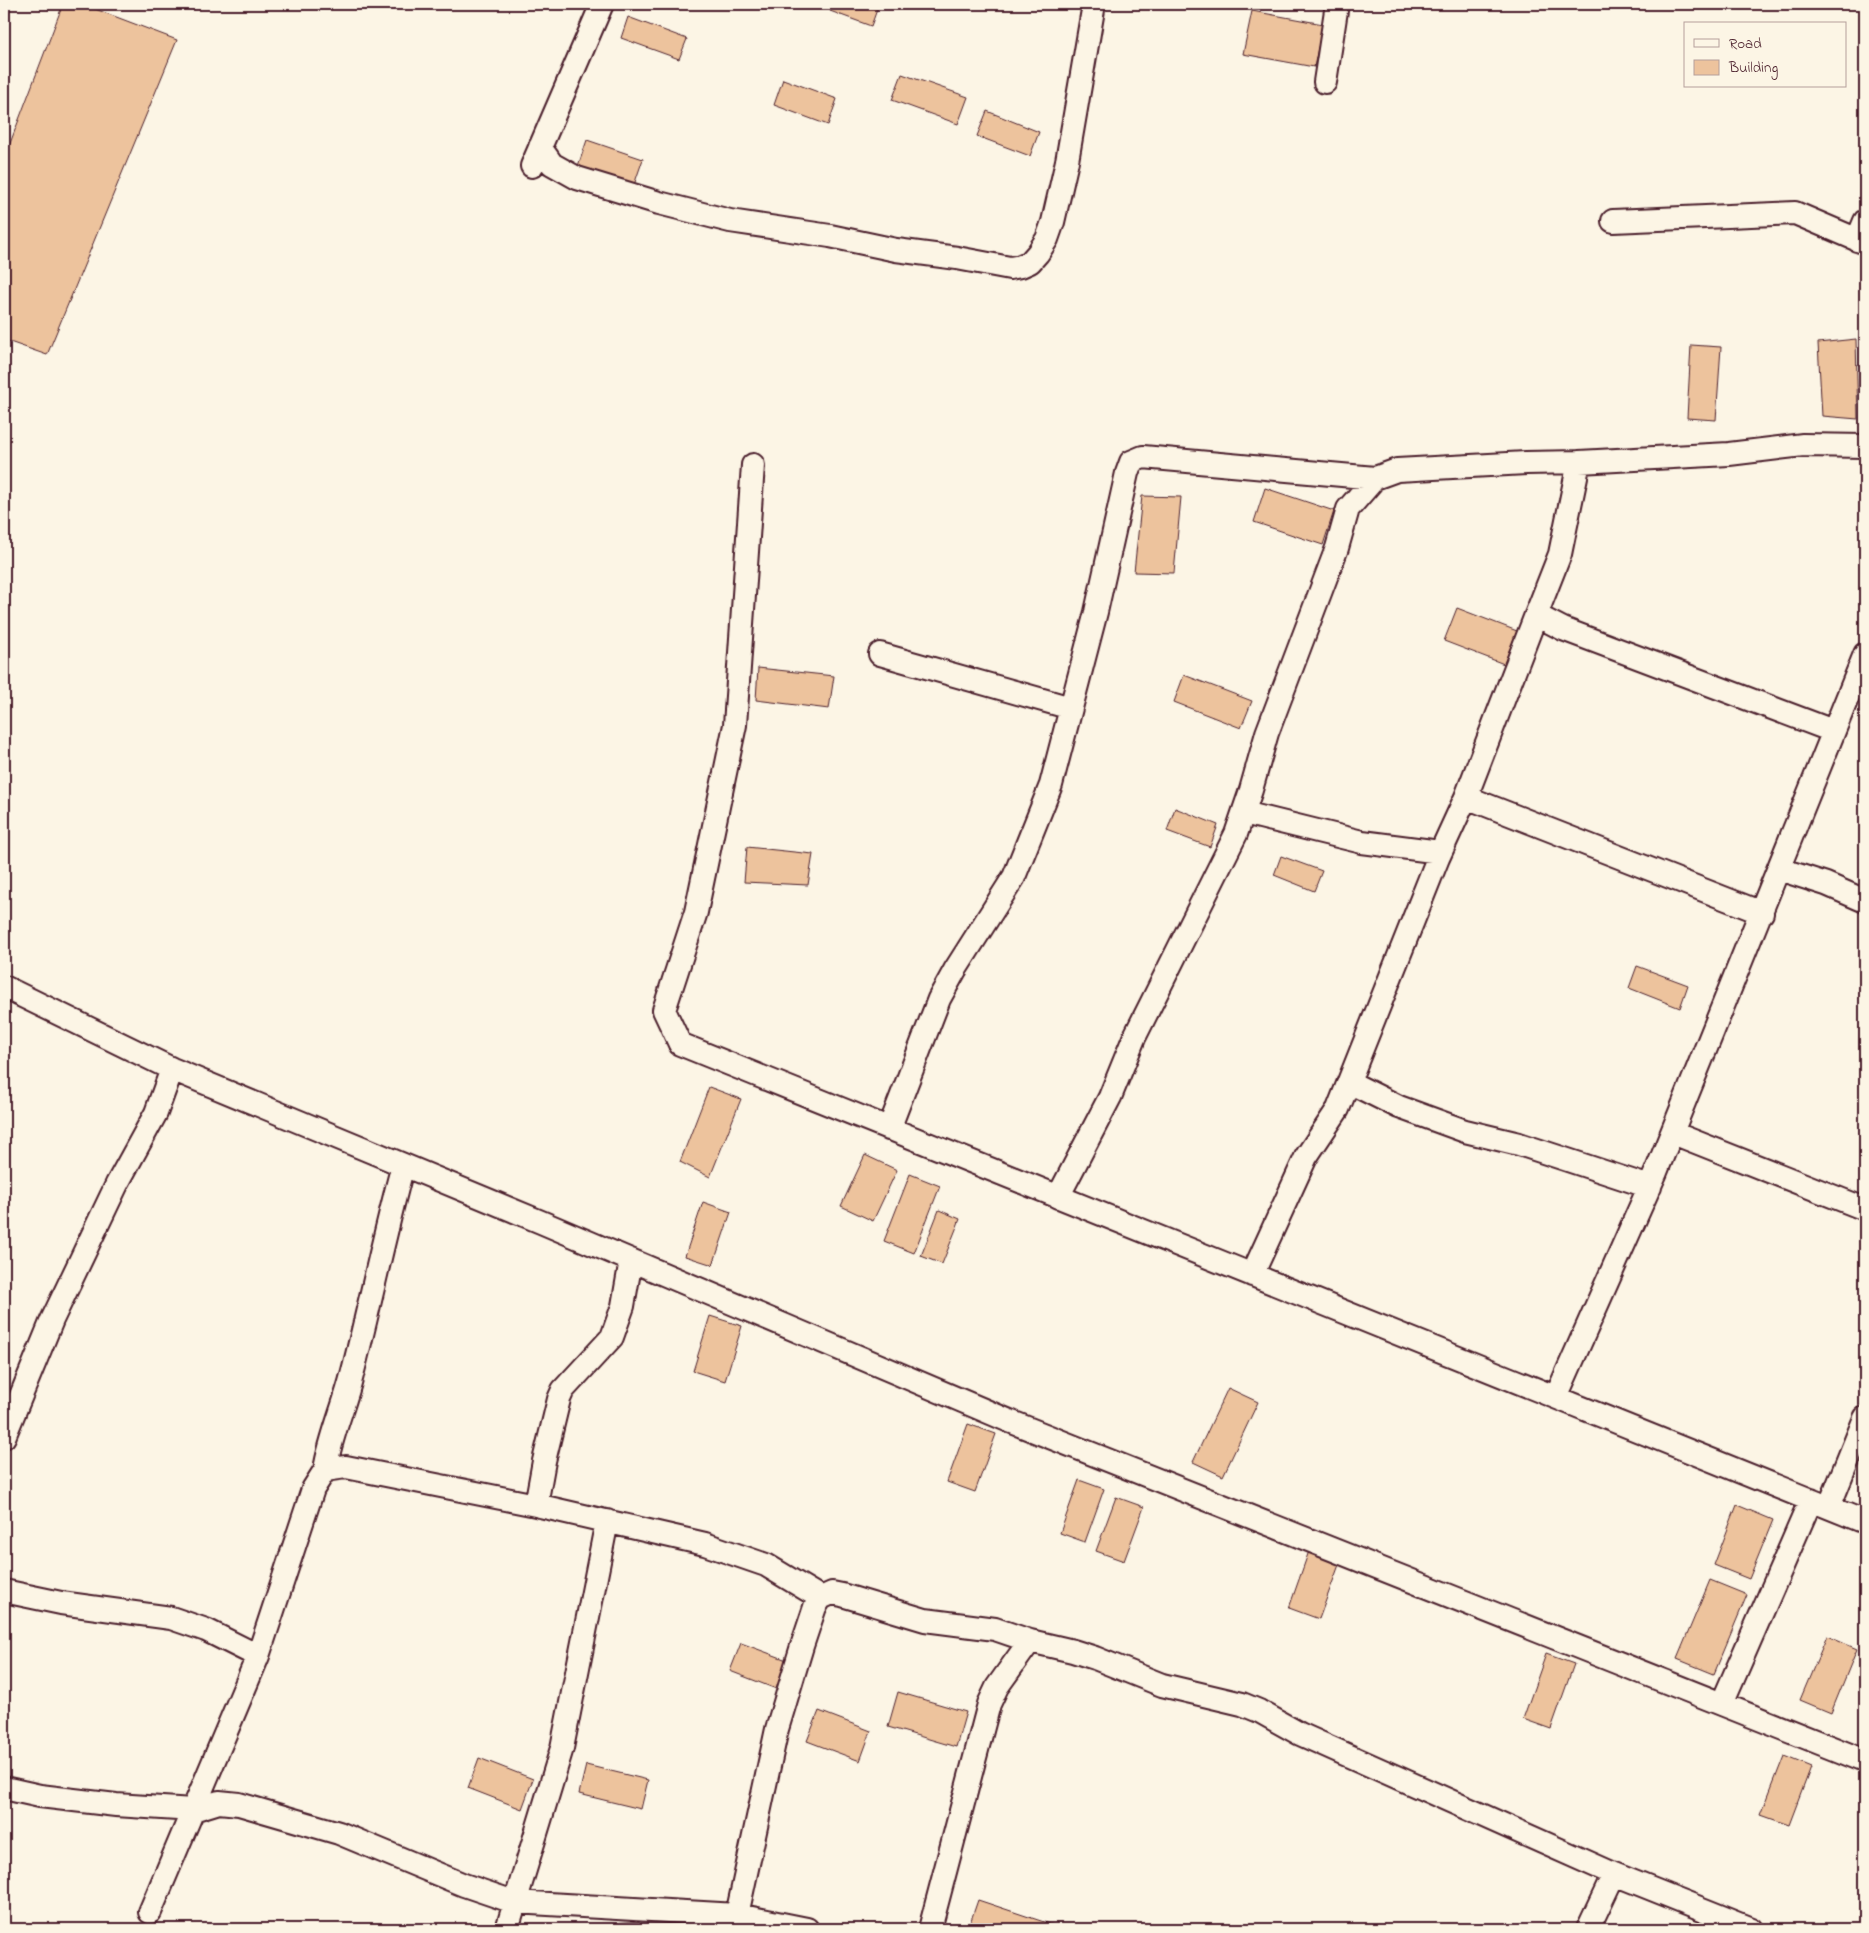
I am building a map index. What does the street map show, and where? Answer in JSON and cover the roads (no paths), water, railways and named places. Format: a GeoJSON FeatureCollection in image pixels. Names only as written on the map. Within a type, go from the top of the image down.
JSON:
{"type":"FeatureCollection","features":[{"type":"Feature","properties":{"kind":"street"},"geometry":{"type":"LineString","coordinates":[[602,4],[536,156],[577,178],[659,203],[721,219],[1010,268],[1030,262],[1046,240],[1053,222],[1067,160],[1094,4]]}},
{"type":"Feature","properties":{"kind":"street"},"geometry":{"type":"LineString","coordinates":[[1325,82],[1337,4]]}},
{"type":"Feature","properties":{"kind":"street"},"geometry":{"type":"LineString","coordinates":[[1613,221],[1795,214],[1862,235]]}},
{"type":"Feature","properties":{"kind":"street"},"geometry":{"type":"LineString","coordinates":[[889,1129],[939,999],[955,970],[1014,877],[1051,785],[1096,612],[1131,462],[1143,457],[1375,478],[1397,470],[1729,454],[1804,445],[1865,446]]}},
{"type":"Feature","properties":{"kind":"street"},"geometry":{"type":"LineString","coordinates":[[1252,1275],[1306,1157],[1338,1109],[1440,852],[1466,798],[1560,554],[1579,462]]}},
{"type":"Feature","properties":{"kind":"street"},"geometry":{"type":"LineString","coordinates":[[753,465],[734,725],[696,912],[664,1010],[680,1044],[1865,1522]]}},
{"type":"Feature","properties":{"kind":"street"},"geometry":{"type":"LineString","coordinates":[[1058,1197],[1110,1097],[1134,1038],[1236,834],[1267,733],[1337,548],[1348,509],[1375,478]]}},
{"type":"Feature","properties":{"kind":"street"},"geometry":{"type":"LineString","coordinates":[[1536,615],[1563,629],[1833,731]]}},
{"type":"Feature","properties":{"kind":"street"},"geometry":{"type":"LineString","coordinates":[[880,654],[1071,708]]}},
{"type":"Feature","properties":{"kind":"street"},"geometry":{"type":"LineString","coordinates":[[1556,1397],[1673,1133],[1865,654]]}},
{"type":"Feature","properties":{"kind":"street"},"geometry":{"type":"LineString","coordinates":[[1466,798],[1762,913]]}},
{"type":"Feature","properties":{"kind":"street"},"geometry":{"type":"LineString","coordinates":[[1244,813],[1362,842],[1440,852]]}},
{"type":"Feature","properties":{"kind":"street"},"geometry":{"type":"LineString","coordinates":[[1779,870],[1826,884],[1865,901]]}},
{"type":"Feature","properties":{"kind":"street"},"geometry":{"type":"LineString","coordinates":[[4,987],[172,1069],[1012,1422],[1865,1760]]}},
{"type":"Feature","properties":{"kind":"street"},"geometry":{"type":"LineString","coordinates":[[4,1437],[52,1320],[117,1184],[156,1114],[172,1069]]}},
{"type":"Feature","properties":{"kind":"street"},"geometry":{"type":"LineString","coordinates":[[1349,1082],[1399,1107],[1465,1131],[1519,1144],[1650,1187]]}},
{"type":"Feature","properties":{"kind":"street"},"geometry":{"type":"LineString","coordinates":[[1673,1133],[1865,1209]]}},
{"type":"Feature","properties":{"kind":"street"},"geometry":{"type":"LineString","coordinates":[[150,1912],[258,1656],[307,1505],[313,1489],[325,1470],[379,1269],[385,1231],[403,1165]]}},
{"type":"Feature","properties":{"kind":"street"},"geometry":{"type":"LineString","coordinates":[[536,1504],[559,1399],[563,1390],[612,1337],[623,1306],[630,1260]]}},
{"type":"Feature","properties":{"kind":"street"},"geometry":{"type":"LineString","coordinates":[[1722,1704],[1820,1504],[1865,1418]]}},
{"type":"Feature","properties":{"kind":"street"},"geometry":{"type":"LineString","coordinates":[[325,1470],[346,1467],[536,1504],[705,1544],[766,1565],[821,1598]]}},
{"type":"Feature","properties":{"kind":"street"},"geometry":{"type":"LineString","coordinates":[[507,1929],[562,1748],[607,1521]]}},
{"type":"Feature","properties":{"kind":"street"},"geometry":{"type":"LineString","coordinates":[[4,1591],[61,1603],[171,1618],[206,1630],[258,1656]]}},
{"type":"Feature","properties":{"kind":"street"},"geometry":{"type":"LineString","coordinates":[[737,1915],[777,1729],[815,1607],[821,1598],[826,1594],[832,1593],[925,1620],[995,1629],[1030,1641],[1095,1658],[1162,1685],[1242,1704],[1259,1711],[1300,1734],[1614,1874],[1752,1929]]}},
{"type":"Feature","properties":{"kind":"street"},"geometry":{"type":"LineString","coordinates":[[930,1929],[989,1704],[998,1687],[1030,1641]]}},
{"type":"Feature","properties":{"kind":"street"},"geometry":{"type":"LineString","coordinates":[[4,1788],[40,1796],[193,1810],[218,1802],[240,1804],[339,1833],[464,1886],[514,1902],[737,1915],[807,1929]]}},
{"type":"Feature","properties":{"kind":"street"},"geometry":{"type":"LineString","coordinates":[[1588,1929],[1614,1874]]}}]}
